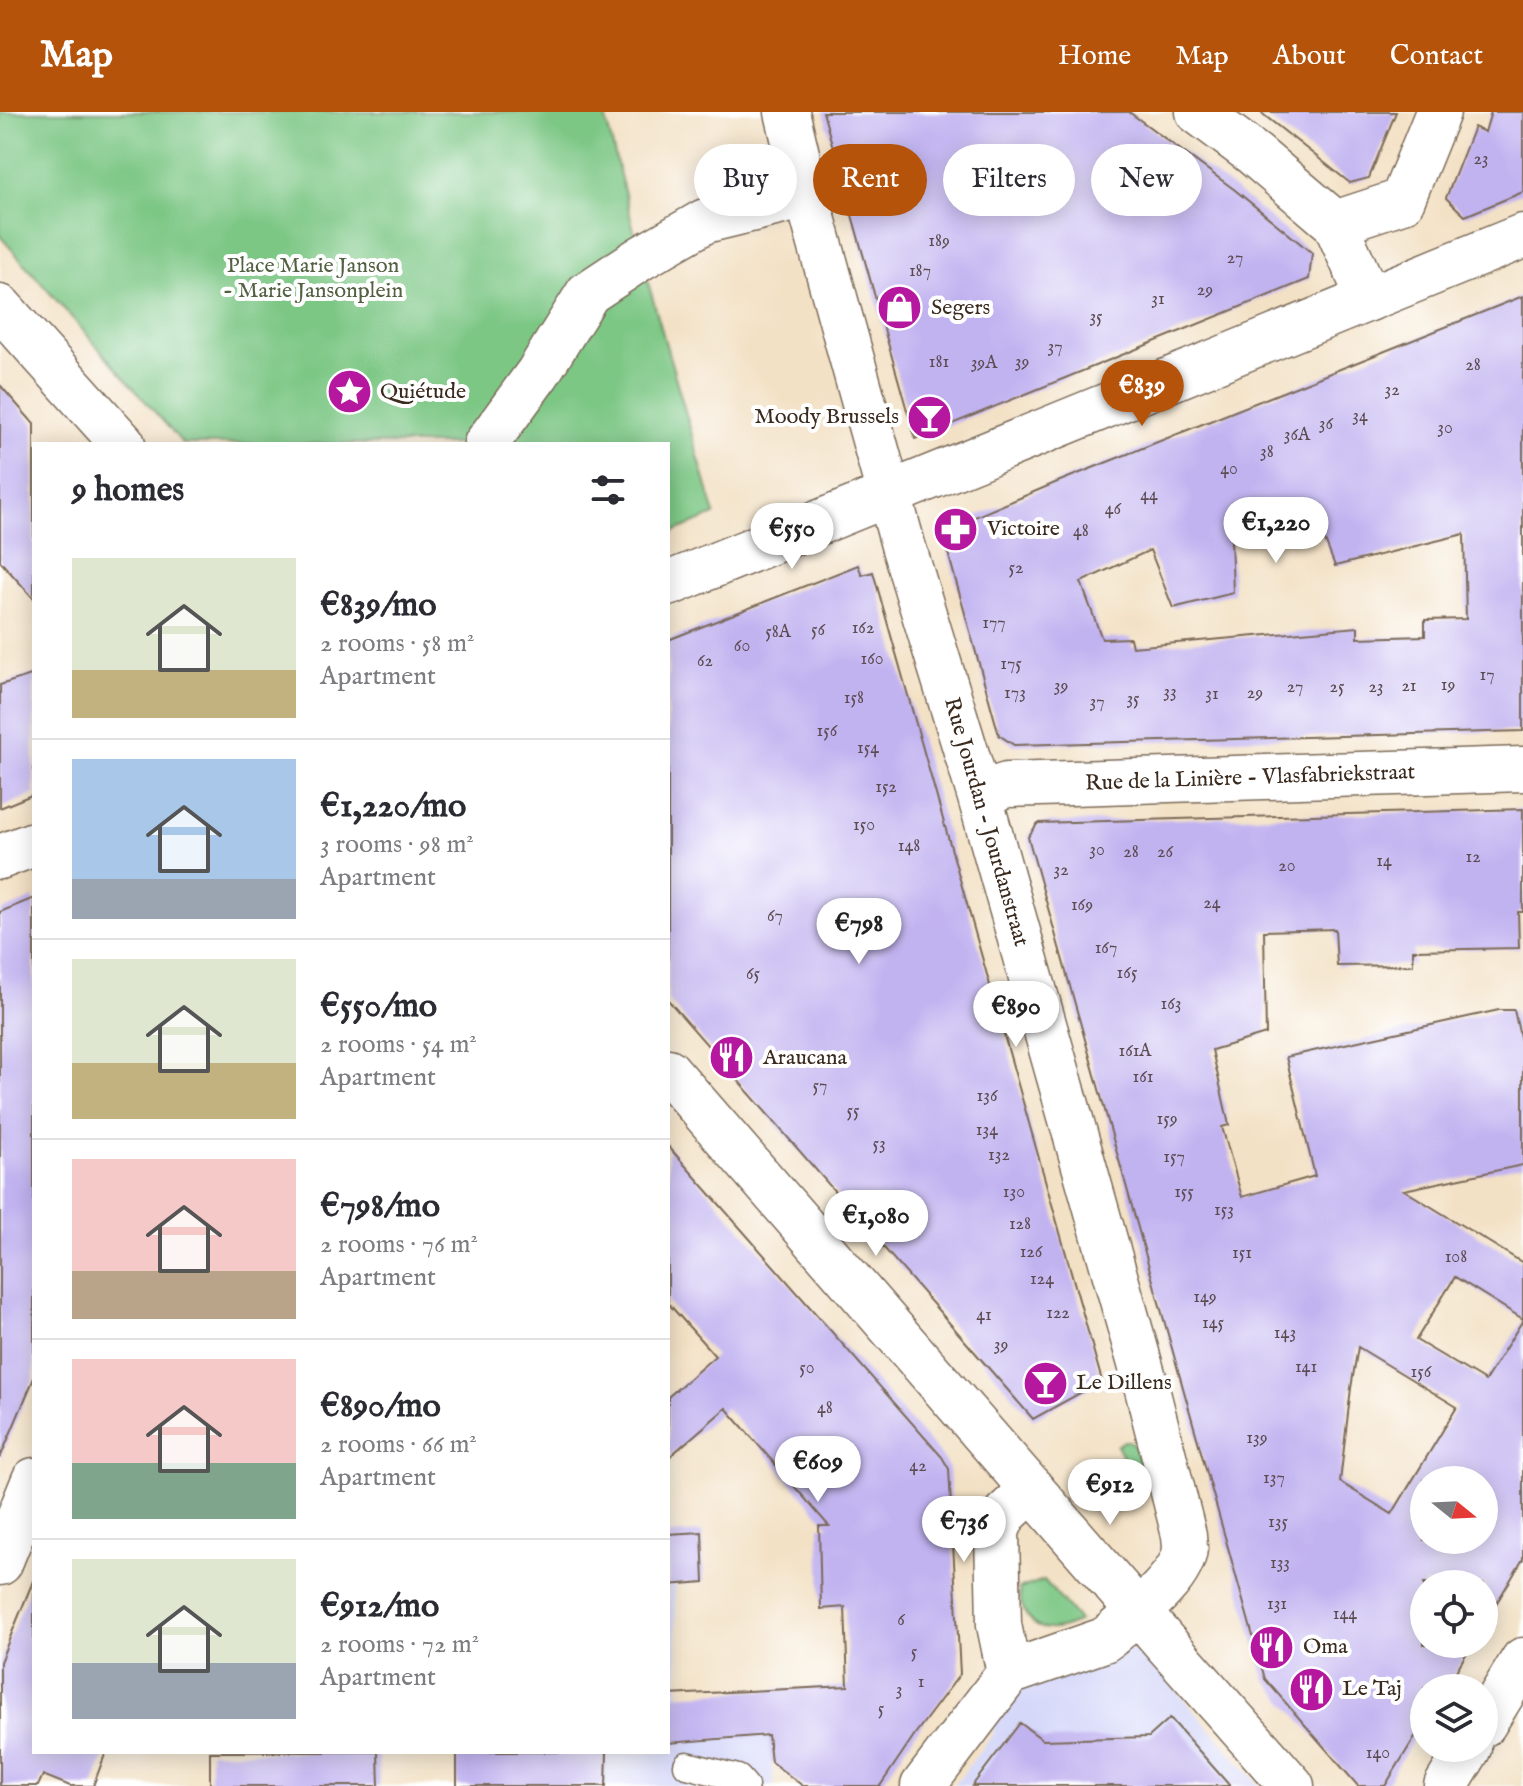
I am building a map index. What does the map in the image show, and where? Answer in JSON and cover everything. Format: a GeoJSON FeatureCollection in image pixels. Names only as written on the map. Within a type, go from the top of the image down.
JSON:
{"type":"FeatureCollection","features":[{"type":"Feature","properties":{"kind":"street","name":"Rue Jourdan - Jourdanstraat"},"geometry":{"type":"LineString","coordinates":[[787,112],[807,196],[903,545],[979,794],[1146,1385],[1184,1535],[1185,1547],[1178,1568],[1167,1583],[1104,1640],[1009,1673]]}},
{"type":"Feature","properties":{"kind":"street"},"geometry":{"type":"LineString","coordinates":[[1198,112],[1254,154],[1335,223],[1369,299]]}},
{"type":"Feature","properties":{"kind":"street"},"geometry":{"type":"LineString","coordinates":[[1335,223],[1402,201],[1438,112]]}},
{"type":"Feature","properties":{"kind":"street"},"geometry":{"type":"LineString","coordinates":[[487,442],[538,373],[588,293],[705,221],[807,196]]}},
{"type":"Feature","properties":{"kind":"street"},"geometry":{"type":"LineString","coordinates":[[670,583],[1523,236]]}},
{"type":"Feature","properties":{"kind":"street"},"geometry":{"type":"LineString","coordinates":[[0,307],[121,442]]}},
{"type":"Feature","properties":{"kind":"street","name":"Rue de la Linière - Vlasfabriekstraat"},"geometry":{"type":"LineString","coordinates":[[979,794],[1007,785],[1523,769]]}},
{"type":"Feature","properties":{"kind":"street"},"geometry":{"type":"LineString","coordinates":[[0,857],[32,845]]}},
{"type":"Feature","properties":{"kind":"street"},"geometry":{"type":"LineString","coordinates":[[670,1073],[1292,1786]]}},
{"type":"Feature","properties":{"kind":"street"},"geometry":{"type":"LineString","coordinates":[[0,1563],[32,1485]]}},
{"type":"Feature","properties":{"kind":"street"},"geometry":{"type":"LineString","coordinates":[[923,1786],[1009,1673],[999,1625],[997,1531],[1004,1515],[1032,1489]]}},
{"type":"Feature","properties":{"kind":"street"},"geometry":{"type":"LineString","coordinates":[[1498,1701],[1523,1660]]}},
{"type":"Feature","properties":{"kind":"street"},"geometry":{"type":"LineString","coordinates":[[1446,1786],[1461,1762]]}},
{"type":"Feature","properties":{"kind":"lane"},"geometry":{"type":"LineString","coordinates":[[687,1765],[738,1778],[745,1786]]}},
{"type":"Feature","properties":{"kind":"shaded area"},"geometry":{"type":"Polygon","coordinates":[[[670,1577],[674,1577],[679,1695],[768,1735],[774,1786],[528,1786],[535,1754],[670,1754],[670,1577]]]}},
{"type":"Feature","properties":{"kind":"shaded area"},"geometry":{"type":"Polygon","coordinates":[[[1124,1647],[1140,1651],[1148,1658],[1260,1786],[953,1786],[994,1733],[991,1716],[1009,1692],[1124,1647]]]}},
{"type":"Feature","properties":{"kind":"green space","name":"Place Marie Janson - Marie Jansonplein"},"geometry":{"type":"Polygon","coordinates":[[[0,112],[604,112],[641,258],[715,515],[670,533],[670,442],[181,442],[0,236],[0,112]]]}},
{"type":"Feature","properties":{"kind":"green space"},"geometry":{"type":"Polygon","coordinates":[[[1124,1441],[1135,1447],[1147,1486],[1120,1510],[1095,1479],[1123,1455],[1117,1446],[1124,1441]]]}},
{"type":"Feature","properties":{"kind":"green space"},"geometry":{"type":"Polygon","coordinates":[[[1044,1580],[1079,1621],[1046,1629],[1031,1621],[1021,1603],[1019,1589],[1044,1580]]]}},
{"type":"Feature","properties":{"kind":"building"},"geometry":{"type":"Polygon","coordinates":[[[823,112],[1129,112],[1172,144],[1091,144],[1091,216],[1202,216],[1202,166],[1312,253],[1309,279],[915,439],[852,216],[927,216],[927,144],[832,144],[823,112]]]}},
{"type":"Feature","properties":{"kind":"building"},"geometry":{"type":"Polygon","coordinates":[[[1260,112],[1396,112],[1369,178],[1350,183],[1260,112]]]}},
{"type":"Feature","properties":{"kind":"building"},"geometry":{"type":"Polygon","coordinates":[[[1491,112],[1523,112],[1523,192],[1465,216],[1446,198],[1474,127],[1485,132],[1491,112]]]}},
{"type":"Feature","properties":{"kind":"building"},"geometry":{"type":"Polygon","coordinates":[[[1523,296],[1523,731],[1014,745],[999,735],[945,542],[951,527],[1523,296]],[[1312,507],[1231,539],[1233,593],[1173,608],[1150,550],[1081,582],[1102,639],[1130,638],[1132,647],[1358,627],[1358,638],[1425,636],[1425,620],[1466,619],[1464,534],[1335,566],[1312,507]]]}},
{"type":"Feature","properties":{"kind":"building"},"geometry":{"type":"Polygon","coordinates":[[[0,385],[34,424],[32,597],[0,561],[0,385]]]}},
{"type":"Feature","properties":{"kind":"building"},"geometry":{"type":"Polygon","coordinates":[[[858,565],[862,575],[873,572],[1102,1381],[1033,1419],[670,1002],[670,639],[858,565]]]}},
{"type":"Feature","properties":{"kind":"building"},"geometry":{"type":"Polygon","coordinates":[[[32,675],[32,795],[0,808],[0,685],[32,675]]]}},
{"type":"Feature","properties":{"kind":"building"},"geometry":{"type":"Polygon","coordinates":[[[1523,809],[1523,912],[1518,912],[1519,948],[1413,950],[1413,965],[1337,966],[1335,929],[1264,931],[1266,1034],[1212,1050],[1229,1125],[1222,1127],[1242,1197],[1315,1176],[1286,1057],[1499,1010],[1514,1010],[1523,1050],[1523,1165],[1404,1190],[1523,1263],[1523,1319],[1455,1277],[1416,1340],[1485,1381],[1523,1320],[1523,1559],[1498,1601],[1498,1570],[1410,1570],[1410,1658],[1464,1658],[1454,1674],[1410,1674],[1410,1745],[1385,1786],[1358,1786],[1265,1679],[1028,837],[1038,823],[1523,809]],[[1358,1347],[1340,1482],[1392,1514],[1410,1484],[1410,1554],[1498,1554],[1498,1466],[1421,1466],[1457,1407],[1358,1347]]]}},
{"type":"Feature","properties":{"kind":"building"},"geometry":{"type":"Polygon","coordinates":[[[32,899],[32,1383],[0,1458],[0,912],[32,899]]]}},
{"type":"Feature","properties":{"kind":"building"},"geometry":{"type":"Polygon","coordinates":[[[670,1148],[942,1457],[949,1469],[960,1674],[880,1786],[803,1786],[771,1762],[768,1735],[670,1743],[670,1695],[848,1686],[845,1607],[821,1609],[819,1526],[829,1526],[726,1408],[670,1456],[670,1395],[715,1356],[670,1305],[670,1148]]]}},
{"type":"Feature","properties":{"kind":"building"},"geometry":{"type":"Polygon","coordinates":[[[702,1532],[704,1582],[670,1585],[670,1534],[702,1532]]]}},
{"type":"Feature","properties":{"kind":"building"},"geometry":{"type":"Polygon","coordinates":[[[32,1583],[32,1754],[105,1754],[93,1786],[70,1786],[43,1775],[38,1786],[0,1786],[0,1662],[32,1583]]]}},
{"type":"Feature","properties":{"kind":"building"},"geometry":{"type":"Polygon","coordinates":[[[1170,1718],[1230,1786],[972,1786],[1020,1723],[1043,1740],[1149,1737],[1170,1718]]]}},
{"type":"Feature","properties":{"kind":"building"},"geometry":{"type":"Polygon","coordinates":[[[210,1754],[378,1754],[379,1786],[210,1786],[210,1754]]]}},
{"type":"Feature","properties":{"kind":"building"},"geometry":{"type":"Polygon","coordinates":[[[457,1754],[607,1754],[606,1786],[457,1786],[457,1754]]]}},
{"type":"Feature","properties":{"kind":"place","name":"Segers"},"geometry":{"type":"Point","coordinates":[900,308]}},
{"type":"Feature","properties":{"kind":"place","name":"Quiétude"},"geometry":{"type":"Point","coordinates":[349,392]}},
{"type":"Feature","properties":{"kind":"place","name":"Moody Brussels"},"geometry":{"type":"Point","coordinates":[930,417]}},
{"type":"Feature","properties":{"kind":"place","name":"Victoire"},"geometry":{"type":"Point","coordinates":[956,529]}},
{"type":"Feature","properties":{"kind":"place","name":"Araucana"},"geometry":{"type":"Point","coordinates":[732,1058]}},
{"type":"Feature","properties":{"kind":"place","name":"Le Dillens"},"geometry":{"type":"Point","coordinates":[1045,1383]}},
{"type":"Feature","properties":{"kind":"place","name":"Oma"},"geometry":{"type":"Point","coordinates":[1272,1647]}},
{"type":"Feature","properties":{"kind":"place","name":"Le Taj"},"geometry":{"type":"Point","coordinates":[1311,1689]}}]}
